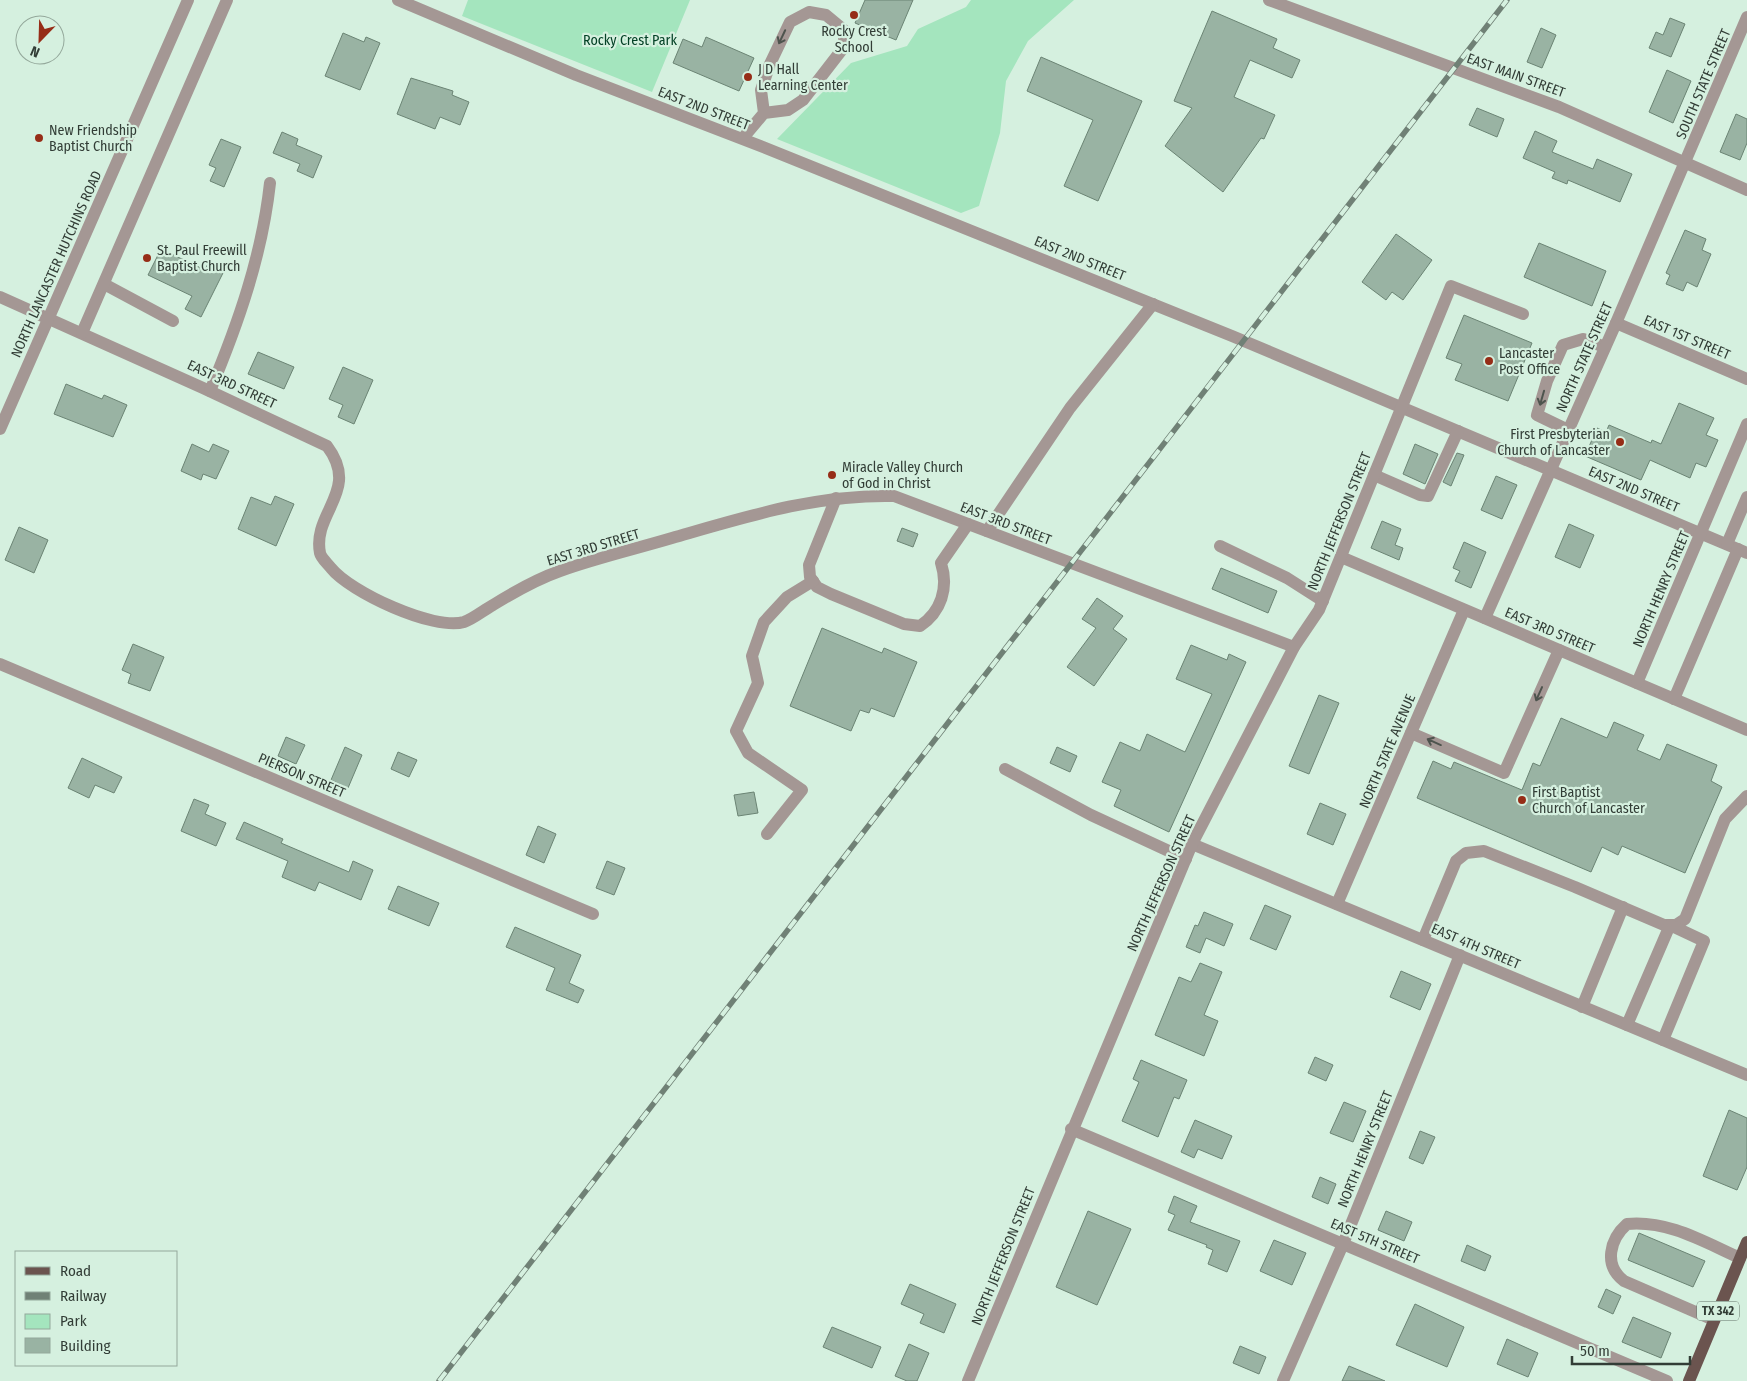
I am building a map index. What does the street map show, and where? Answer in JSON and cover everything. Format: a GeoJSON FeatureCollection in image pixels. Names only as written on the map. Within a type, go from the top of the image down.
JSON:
{"type":"FeatureCollection","features":[{"type":"Feature","properties":{"kind":"main road","name":"TX 342"},"geometry":{"type":"LineString","coordinates":[[1689,1381],[1747,1242]]}},
{"type":"Feature","properties":{"kind":"street","name":"NORTH LANCASTER HUTCHINS ROAD"},"geometry":{"type":"LineString","coordinates":[[0,429],[188,0]]}},
{"type":"Feature","properties":{"kind":"street"},"geometry":{"type":"LineString","coordinates":[[82,333],[227,0]]}},
{"type":"Feature","properties":{"kind":"street","name":"EAST 2ND STREET"},"geometry":{"type":"LineString","coordinates":[[398,0],[576,75],[742,138],[1153,304],[1737,549]]}},
{"type":"Feature","properties":{"kind":"street","name":"EAST MAIN STREET"},"geometry":{"type":"LineString","coordinates":[[1269,0],[1559,107],[1747,190]]}},
{"type":"Feature","properties":{"kind":"street"},"geometry":{"type":"LineString","coordinates":[[742,138],[764,112],[788,110],[803,100],[844,47],[844,30],[826,15],[809,12],[790,22],[770,64],[761,90],[764,112]]}},
{"type":"Feature","properties":{"kind":"street","name":"SOUTH STATE STREET"},"geometry":{"type":"LineString","coordinates":[[1686,162],[1747,17]]}},
{"type":"Feature","properties":{"kind":"street","name":"NORTH STATE STREET"},"geometry":{"type":"LineString","coordinates":[[1484,618],[1686,162]]}},
{"type":"Feature","properties":{"kind":"street"},"geometry":{"type":"LineString","coordinates":[[210,391],[230,343],[255,264],[266,217],[270,183]]}},
{"type":"Feature","properties":{"kind":"street"},"geometry":{"type":"LineString","coordinates":[[104,284],[172,321]]}},
{"type":"Feature","properties":{"kind":"street","name":"NORTH JEFFERSON STREET"},"geometry":{"type":"LineString","coordinates":[[968,1381],[1071,1130],[1192,844],[1294,647],[1323,601],[1451,286],[1523,314]]}},
{"type":"Feature","properties":{"kind":"street","name":"EAST 3RD STREET"},"geometry":{"type":"LineString","coordinates":[[0,296],[327,446],[337,459],[339,480],[337,495],[327,514],[321,536],[320,554],[333,570],[360,591],[398,610],[437,623],[463,623],[510,594],[559,571],[762,513],[859,495],[894,496],[1294,647]]}},
{"type":"Feature","properties":{"kind":"street"},"geometry":{"type":"LineString","coordinates":[[986,531],[1070,408],[1153,304]]}},
{"type":"Feature","properties":{"kind":"street","name":"EAST 1ST STREET"},"geometry":{"type":"LineString","coordinates":[[1616,322],[1747,379]]}},
{"type":"Feature","properties":{"kind":"street"},"geometry":{"type":"LineString","coordinates":[[1568,430],[1537,415],[1547,381],[1563,345],[1583,339],[1605,347]]}},
{"type":"Feature","properties":{"kind":"street","name":"NORTH HENRY STREET"},"geometry":{"type":"LineString","coordinates":[[1637,683],[1747,424]]}},
{"type":"Feature","properties":{"kind":"street"},"geometry":{"type":"LineString","coordinates":[[1374,475],[1420,495],[1428,496],[1458,431]]}},
{"type":"Feature","properties":{"kind":"street"},"geometry":{"type":"LineString","coordinates":[[1674,698],[1737,549],[1747,497]]}},
{"type":"Feature","properties":{"kind":"street"},"geometry":{"type":"LineString","coordinates":[[836,498],[809,565],[810,577],[817,587],[904,624],[920,626],[930,619],[939,606],[945,585],[941,563],[968,524]]}},
{"type":"Feature","properties":{"kind":"street"},"geometry":{"type":"LineString","coordinates":[[1220,546],[1286,578],[1323,601]]}},
{"type":"Feature","properties":{"kind":"street","name":"EAST 3RD STREET"},"geometry":{"type":"LineString","coordinates":[[1341,557],[1747,730]]}},
{"type":"Feature","properties":{"kind":"street"},"geometry":{"type":"LineString","coordinates":[[767,834],[802,790],[748,753],[736,731],[758,683],[752,656],[764,622],[787,597],[813,581]]}},
{"type":"Feature","properties":{"kind":"street","name":"NORTH STATE AVENUE"},"geometry":{"type":"LineString","coordinates":[[1337,904],[1464,610]]}},
{"type":"Feature","properties":{"kind":"street"},"geometry":{"type":"LineString","coordinates":[[1411,733],[1504,773],[1559,650]]}},
{"type":"Feature","properties":{"kind":"street","name":"PIERSON STREET"},"geometry":{"type":"LineString","coordinates":[[0,664],[593,914]]}},
{"type":"Feature","properties":{"kind":"street"},"geometry":{"type":"LineString","coordinates":[[1005,769],[1091,815],[1186,859]]}},
{"type":"Feature","properties":{"kind":"street"},"geometry":{"type":"LineString","coordinates":[[1423,940],[1456,861],[1466,853],[1484,851],[1664,925],[1676,925],[1685,919],[1726,819],[1747,796]]}},
{"type":"Feature","properties":{"kind":"street","name":"EAST 4TH STREET"},"geometry":{"type":"LineString","coordinates":[[1192,844],[1747,1075]]}},
{"type":"Feature","properties":{"kind":"street"},"geometry":{"type":"LineString","coordinates":[[1582,1006],[1623,907]]}},
{"type":"Feature","properties":{"kind":"street"},"geometry":{"type":"LineString","coordinates":[[1627,1025],[1670,925]]}},
{"type":"Feature","properties":{"kind":"street"},"geometry":{"type":"LineString","coordinates":[[1663,1040],[1704,941],[1670,925]]}},
{"type":"Feature","properties":{"kind":"street","name":"NORTH HENRY STREET"},"geometry":{"type":"LineString","coordinates":[[1282,1381],[1343,1244],[1460,955]]}},
{"type":"Feature","properties":{"kind":"street","name":"EAST 5TH STREET"},"geometry":{"type":"LineString","coordinates":[[1071,1130],[1667,1381]]}},
{"type":"Feature","properties":{"kind":"street"},"geometry":{"type":"LineString","coordinates":[[1714,1320],[1617,1276],[1610,1255],[1613,1243],[1620,1230],[1627,1224],[1652,1224],[1668,1227],[1740,1258]]}},
{"type":"Feature","properties":{"kind":"green space","name":"Rocky Crest Park"},"geometry":{"type":"Polygon","coordinates":[[[468,0],[690,0],[652,92],[462,16],[468,0]]]}},
{"type":"Feature","properties":{"kind":"green space"},"geometry":{"type":"Polygon","coordinates":[[[971,0],[1074,0],[1028,41],[1006,81],[1000,133],[979,206],[961,213],[777,139],[851,63],[907,46],[918,29],[966,7],[971,0]]]}},
{"type":"Feature","properties":{"kind":"building"},"geometry":{"type":"Polygon","coordinates":[[[865,0],[913,0],[896,40],[855,23],[865,0]]]}},
{"type":"Feature","properties":{"kind":"building"},"geometry":{"type":"Polygon","coordinates":[[[1212,11],[1277,39],[1273,48],[1300,60],[1292,78],[1250,60],[1234,97],[1275,115],[1264,139],[1261,138],[1223,192],[1165,146],[1192,108],[1174,101],[1212,11]]]}},
{"type":"Feature","properties":{"kind":"building"},"geometry":{"type":"Polygon","coordinates":[[[1670,18],[1685,24],[1671,57],[1649,48],[1656,32],[1663,35],[1670,18]]]}},
{"type":"Feature","properties":{"kind":"building"},"geometry":{"type":"Polygon","coordinates":[[[1541,28],[1556,35],[1542,68],[1527,62],[1541,28]]]}},
{"type":"Feature","properties":{"kind":"building"},"geometry":{"type":"Polygon","coordinates":[[[343,33],[364,42],[366,37],[380,43],[360,90],[325,76],[343,33]]]}},
{"type":"Feature","properties":{"kind":"building"},"geometry":{"type":"Polygon","coordinates":[[[706,37],[754,58],[739,91],[673,63],[683,39],[702,47],[706,37]]]}},
{"type":"Feature","properties":{"kind":"building"},"geometry":{"type":"Polygon","coordinates":[[[1041,57],[1142,101],[1098,201],[1064,186],[1093,120],[1027,91],[1041,57]]]}},
{"type":"Feature","properties":{"kind":"building"},"geometry":{"type":"Polygon","coordinates":[[[1667,70],[1691,81],[1673,123],[1649,112],[1667,70]]]}},
{"type":"Feature","properties":{"kind":"building"},"geometry":{"type":"Polygon","coordinates":[[[411,78],[453,91],[452,95],[469,102],[460,125],[440,117],[435,129],[397,114],[411,78]]]}},
{"type":"Feature","properties":{"kind":"building"},"geometry":{"type":"Polygon","coordinates":[[[1477,108],[1504,119],[1497,137],[1469,125],[1477,108]]]}},
{"type":"Feature","properties":{"kind":"building"},"geometry":{"type":"Polygon","coordinates":[[[1736,114],[1747,119],[1747,143],[1740,160],[1720,152],[1736,114]]]}},
{"type":"Feature","properties":{"kind":"building"},"geometry":{"type":"Polygon","coordinates":[[[1535,131],[1557,141],[1552,152],[1593,169],[1597,159],[1632,174],[1620,202],[1568,180],[1567,184],[1552,178],[1555,172],[1523,158],[1535,131]]]}},
{"type":"Feature","properties":{"kind":"building"},"geometry":{"type":"Polygon","coordinates":[[[282,132],[298,139],[296,145],[322,156],[313,178],[297,171],[300,164],[273,153],[282,132]]]}},
{"type":"Feature","properties":{"kind":"building"},"geometry":{"type":"Polygon","coordinates":[[[221,139],[241,147],[224,187],[210,181],[216,168],[209,165],[221,139]]]}},
{"type":"Feature","properties":{"kind":"building"},"geometry":{"type":"Polygon","coordinates":[[[1685,230],[1706,239],[1702,250],[1711,254],[1697,287],[1687,282],[1683,291],[1666,284],[1670,275],[1666,273],[1685,230]]]}},
{"type":"Feature","properties":{"kind":"building"},"geometry":{"type":"Polygon","coordinates":[[[1396,234],[1432,260],[1403,300],[1392,292],[1386,300],[1362,282],[1396,234]]]}},
{"type":"Feature","properties":{"kind":"building"},"geometry":{"type":"Polygon","coordinates":[[[1539,243],[1606,271],[1592,306],[1524,277],[1539,243]]]}},
{"type":"Feature","properties":{"kind":"building"},"geometry":{"type":"Polygon","coordinates":[[[161,249],[205,270],[209,261],[225,269],[201,317],[185,309],[192,296],[148,275],[161,249]]]}},
{"type":"Feature","properties":{"kind":"building","name":"Lancaster Post Office"},"geometry":{"type":"Polygon","coordinates":[[[1464,315],[1532,343],[1508,401],[1455,380],[1462,364],[1446,358],[1464,315]]]}},
{"type":"Feature","properties":{"kind":"building"},"geometry":{"type":"Polygon","coordinates":[[[258,352],[294,367],[284,389],[248,374],[258,352]]]}},
{"type":"Feature","properties":{"kind":"building"},"geometry":{"type":"Polygon","coordinates":[[[343,367],[373,380],[354,424],[338,417],[343,405],[329,399],[343,367]]]}},
{"type":"Feature","properties":{"kind":"building"},"geometry":{"type":"Polygon","coordinates":[[[66,384],[102,399],[104,395],[127,405],[113,437],[54,414],[66,384]]]}},
{"type":"Feature","properties":{"kind":"building","name":"First Presbyterian Church of Lancaster"},"geometry":{"type":"Polygon","coordinates":[[[1679,403],[1714,418],[1706,435],[1718,440],[1706,467],[1696,463],[1690,478],[1650,460],[1641,480],[1585,456],[1597,428],[1606,432],[1609,425],[1651,443],[1652,440],[1661,444],[1679,403]]]}},
{"type":"Feature","properties":{"kind":"building"},"geometry":{"type":"Polygon","coordinates":[[[192,444],[209,452],[213,444],[229,451],[216,479],[203,474],[201,480],[181,471],[192,444]]]}},
{"type":"Feature","properties":{"kind":"building"},"geometry":{"type":"Polygon","coordinates":[[[1415,444],[1438,454],[1425,484],[1403,474],[1415,444]]]}},
{"type":"Feature","properties":{"kind":"building"},"geometry":{"type":"Polygon","coordinates":[[[1457,453],[1464,455],[1451,486],[1443,482],[1457,453]]]}},
{"type":"Feature","properties":{"kind":"building"},"geometry":{"type":"Polygon","coordinates":[[[1496,476],[1517,485],[1502,519],[1481,510],[1496,476]]]}},
{"type":"Feature","properties":{"kind":"building"},"geometry":{"type":"Polygon","coordinates":[[[275,496],[294,504],[276,546],[238,529],[251,497],[271,505],[275,496]]]}},
{"type":"Feature","properties":{"kind":"building"},"geometry":{"type":"Polygon","coordinates":[[[1382,521],[1401,529],[1395,545],[1403,548],[1399,560],[1371,548],[1382,521]]]}},
{"type":"Feature","properties":{"kind":"building"},"geometry":{"type":"Polygon","coordinates":[[[1569,524],[1594,535],[1580,568],[1555,557],[1569,524]]]}},
{"type":"Feature","properties":{"kind":"building"},"geometry":{"type":"Polygon","coordinates":[[[19,527],[48,540],[34,573],[5,560],[19,527]]]}},
{"type":"Feature","properties":{"kind":"building"},"geometry":{"type":"Polygon","coordinates":[[[902,528],[918,534],[913,547],[897,541],[902,528]]]}},
{"type":"Feature","properties":{"kind":"building"},"geometry":{"type":"Polygon","coordinates":[[[1464,542],[1486,552],[1471,588],[1455,581],[1460,571],[1453,568],[1464,542]]]}},
{"type":"Feature","properties":{"kind":"building"},"geometry":{"type":"Polygon","coordinates":[[[1221,568],[1277,591],[1268,613],[1212,589],[1221,568]]]}},
{"type":"Feature","properties":{"kind":"building"},"geometry":{"type":"Polygon","coordinates":[[[1097,598],[1123,616],[1113,629],[1127,639],[1094,686],[1067,667],[1096,628],[1082,619],[1097,598]]]}},
{"type":"Feature","properties":{"kind":"building"},"geometry":{"type":"Polygon","coordinates":[[[822,628],[882,653],[884,648],[917,662],[894,717],[871,708],[869,713],[860,710],[851,731],[790,706],[822,628]]]}},
{"type":"Feature","properties":{"kind":"building"},"geometry":{"type":"Polygon","coordinates":[[[133,644],[164,657],[150,691],[128,683],[131,674],[122,670],[133,644]]]}},
{"type":"Feature","properties":{"kind":"building"},"geometry":{"type":"Polygon","coordinates":[[[1191,645],[1227,660],[1229,654],[1246,662],[1169,832],[1114,806],[1121,790],[1102,782],[1120,742],[1140,751],[1147,734],[1185,752],[1212,694],[1176,679],[1191,645]]]}},
{"type":"Feature","properties":{"kind":"building"},"geometry":{"type":"Polygon","coordinates":[[[1319,695],[1339,703],[1309,774],[1289,766],[1319,695]]]}},
{"type":"Feature","properties":{"kind":"building","name":"First Baptist Church of Lancaster"},"geometry":{"type":"Polygon","coordinates":[[[1561,718],[1607,738],[1614,722],[1644,735],[1637,750],[1660,760],[1667,744],[1717,765],[1711,781],[1722,787],[1685,873],[1622,846],[1618,855],[1602,847],[1591,872],[1417,798],[1433,761],[1451,769],[1454,762],[1522,790],[1533,763],[1540,766],[1561,718]]]}},
{"type":"Feature","properties":{"kind":"building"},"geometry":{"type":"Polygon","coordinates":[[[286,737],[305,745],[296,764],[278,756],[286,737]]]}},
{"type":"Feature","properties":{"kind":"building"},"geometry":{"type":"Polygon","coordinates":[[[345,747],[362,755],[348,788],[331,780],[345,747]]]}},
{"type":"Feature","properties":{"kind":"building"},"geometry":{"type":"Polygon","coordinates":[[[1057,747],[1077,756],[1070,772],[1050,763],[1057,747]]]}},
{"type":"Feature","properties":{"kind":"building"},"geometry":{"type":"Polygon","coordinates":[[[398,752],[417,760],[409,777],[391,769],[398,752]]]}},
{"type":"Feature","properties":{"kind":"building"},"geometry":{"type":"Polygon","coordinates":[[[82,758],[122,777],[114,793],[95,785],[89,798],[68,788],[82,758]]]}},
{"type":"Feature","properties":{"kind":"building"},"geometry":{"type":"Polygon","coordinates":[[[754,792],[758,813],[738,816],[734,795],[754,792]]]}},
{"type":"Feature","properties":{"kind":"building"},"geometry":{"type":"Polygon","coordinates":[[[194,799],[209,805],[205,814],[226,823],[216,846],[181,831],[194,799]]]}},
{"type":"Feature","properties":{"kind":"building"},"geometry":{"type":"Polygon","coordinates":[[[1320,803],[1346,814],[1333,845],[1307,834],[1320,803]]]}},
{"type":"Feature","properties":{"kind":"building"},"geometry":{"type":"Polygon","coordinates":[[[244,822],[283,839],[281,843],[349,872],[353,861],[373,870],[361,900],[319,882],[315,891],[282,877],[288,861],[236,839],[244,822]]]}},
{"type":"Feature","properties":{"kind":"building"},"geometry":{"type":"Polygon","coordinates":[[[538,826],[556,834],[544,863],[526,855],[538,826]]]}},
{"type":"Feature","properties":{"kind":"building"},"geometry":{"type":"Polygon","coordinates":[[[607,861],[625,868],[614,895],[596,888],[607,861]]]}},
{"type":"Feature","properties":{"kind":"building"},"geometry":{"type":"Polygon","coordinates":[[[398,886],[439,903],[429,926],[388,909],[398,886]]]}},
{"type":"Feature","properties":{"kind":"building"},"geometry":{"type":"Polygon","coordinates":[[[1265,905],[1291,916],[1276,950],[1250,939],[1265,905]]]}},
{"type":"Feature","properties":{"kind":"building"},"geometry":{"type":"Polygon","coordinates":[[[1204,912],[1233,924],[1224,946],[1206,938],[1200,953],[1186,947],[1195,925],[1198,926],[1204,912]]]}},
{"type":"Feature","properties":{"kind":"building"},"geometry":{"type":"Polygon","coordinates":[[[515,927],[581,955],[569,983],[584,990],[578,1003],[546,990],[555,968],[506,947],[515,927]]]}},
{"type":"Feature","properties":{"kind":"building"},"geometry":{"type":"Polygon","coordinates":[[[1200,963],[1222,972],[1204,1015],[1218,1021],[1204,1056],[1155,1035],[1179,977],[1191,982],[1200,963]]]}},
{"type":"Feature","properties":{"kind":"building"},"geometry":{"type":"Polygon","coordinates":[[[1401,971],[1431,984],[1420,1010],[1390,997],[1401,971]]]}},
{"type":"Feature","properties":{"kind":"building"},"geometry":{"type":"Polygon","coordinates":[[[1315,1057],[1333,1065],[1326,1081],[1308,1073],[1315,1057]]]}},
{"type":"Feature","properties":{"kind":"building"},"geometry":{"type":"Polygon","coordinates":[[[1141,1060],[1187,1080],[1179,1099],[1174,1097],[1158,1137],[1122,1121],[1139,1082],[1133,1079],[1141,1060]]]}},
{"type":"Feature","properties":{"kind":"building"},"geometry":{"type":"Polygon","coordinates":[[[1344,1102],[1366,1111],[1353,1142],[1330,1133],[1344,1102]]]}},
{"type":"Feature","properties":{"kind":"building"},"geometry":{"type":"Polygon","coordinates":[[[1729,1110],[1747,1118],[1747,1167],[1737,1190],[1703,1176],[1729,1110]]]}},
{"type":"Feature","properties":{"kind":"building"},"geometry":{"type":"Polygon","coordinates":[[[1195,1120],[1232,1136],[1222,1159],[1198,1149],[1194,1158],[1181,1152],[1195,1120]]]}},
{"type":"Feature","properties":{"kind":"building"},"geometry":{"type":"Polygon","coordinates":[[[1420,1131],[1435,1137],[1423,1164],[1409,1158],[1420,1131]]]}},
{"type":"Feature","properties":{"kind":"building"},"geometry":{"type":"Polygon","coordinates":[[[1320,1177],[1336,1184],[1328,1204],[1312,1197],[1320,1177]]]}},
{"type":"Feature","properties":{"kind":"building"},"geometry":{"type":"Polygon","coordinates":[[[1174,1196],[1197,1206],[1190,1222],[1240,1241],[1227,1272],[1208,1264],[1213,1250],[1206,1247],[1207,1245],[1168,1230],[1175,1215],[1168,1212],[1174,1196]]]}},
{"type":"Feature","properties":{"kind":"building"},"geometry":{"type":"Polygon","coordinates":[[[1088,1211],[1131,1229],[1097,1305],[1056,1287],[1088,1211]]]}},
{"type":"Feature","properties":{"kind":"building"},"geometry":{"type":"Polygon","coordinates":[[[1386,1211],[1412,1222],[1404,1241],[1378,1230],[1386,1211]]]}},
{"type":"Feature","properties":{"kind":"building"},"geometry":{"type":"Polygon","coordinates":[[[1639,1233],[1705,1261],[1693,1287],[1628,1260],[1639,1233]]]}},
{"type":"Feature","properties":{"kind":"building"},"geometry":{"type":"Polygon","coordinates":[[[1274,1240],[1306,1253],[1292,1285],[1260,1271],[1274,1240]]]}},
{"type":"Feature","properties":{"kind":"building"},"geometry":{"type":"Polygon","coordinates":[[[1467,1245],[1491,1256],[1485,1271],[1461,1261],[1467,1245]]]}},
{"type":"Feature","properties":{"kind":"building"},"geometry":{"type":"Polygon","coordinates":[[[910,1284],[956,1304],[944,1333],[920,1323],[924,1314],[901,1304],[910,1284]]]}},
{"type":"Feature","properties":{"kind":"building"},"geometry":{"type":"Polygon","coordinates":[[[1606,1289],[1621,1296],[1613,1314],[1598,1307],[1606,1289]]]}},
{"type":"Feature","properties":{"kind":"building"},"geometry":{"type":"Polygon","coordinates":[[[1415,1304],[1464,1327],[1447,1367],[1396,1345],[1415,1304]]]}},
{"type":"Feature","properties":{"kind":"building"},"geometry":{"type":"Polygon","coordinates":[[[1633,1317],[1671,1333],[1661,1358],[1622,1342],[1633,1317]]]}},
{"type":"Feature","properties":{"kind":"building"},"geometry":{"type":"Polygon","coordinates":[[[832,1327],[881,1347],[872,1368],[823,1347],[832,1327]]]}},
{"type":"Feature","properties":{"kind":"building"},"geometry":{"type":"Polygon","coordinates":[[[1507,1339],[1538,1353],[1528,1377],[1497,1364],[1507,1339]]]}},
{"type":"Feature","properties":{"kind":"building"},"geometry":{"type":"Polygon","coordinates":[[[909,1344],[929,1353],[917,1381],[907,1381],[895,1376],[909,1344]]]}},
{"type":"Feature","properties":{"kind":"building"},"geometry":{"type":"Polygon","coordinates":[[[1240,1346],[1266,1357],[1259,1374],[1233,1363],[1240,1346]]]}},
{"type":"Feature","properties":{"kind":"building"},"geometry":{"type":"Polygon","coordinates":[[[1349,1366],[1385,1381],[1342,1381],[1349,1366]]]}},
{"type":"Feature","properties":{"kind":"railway"},"geometry":{"type":"LineString","coordinates":[[439,1381],[1507,0]]}},
{"type":"Feature","properties":{"kind":"place","name":"Rocky Crest School"},"geometry":{"type":"Point","coordinates":[854,15]}},
{"type":"Feature","properties":{"kind":"place","name":"J D Hall Learning Center"},"geometry":{"type":"Point","coordinates":[748,77]}},
{"type":"Feature","properties":{"kind":"place","name":"New Friendship Baptist Church"},"geometry":{"type":"Point","coordinates":[39,138]}},
{"type":"Feature","properties":{"kind":"place","name":"St. Paul Freewill Baptist Church"},"geometry":{"type":"Point","coordinates":[147,258]}},
{"type":"Feature","properties":{"kind":"place","name":"Lancaster Post Office"},"geometry":{"type":"Point","coordinates":[1489,361]}},
{"type":"Feature","properties":{"kind":"place","name":"First Presbyterian Church of Lancaster"},"geometry":{"type":"Point","coordinates":[1620,442]}},
{"type":"Feature","properties":{"kind":"place","name":"Miracle Valley Church of God in Christ"},"geometry":{"type":"Point","coordinates":[832,475]}},
{"type":"Feature","properties":{"kind":"place","name":"First Baptist Church of Lancaster"},"geometry":{"type":"Point","coordinates":[1522,800]}}]}
